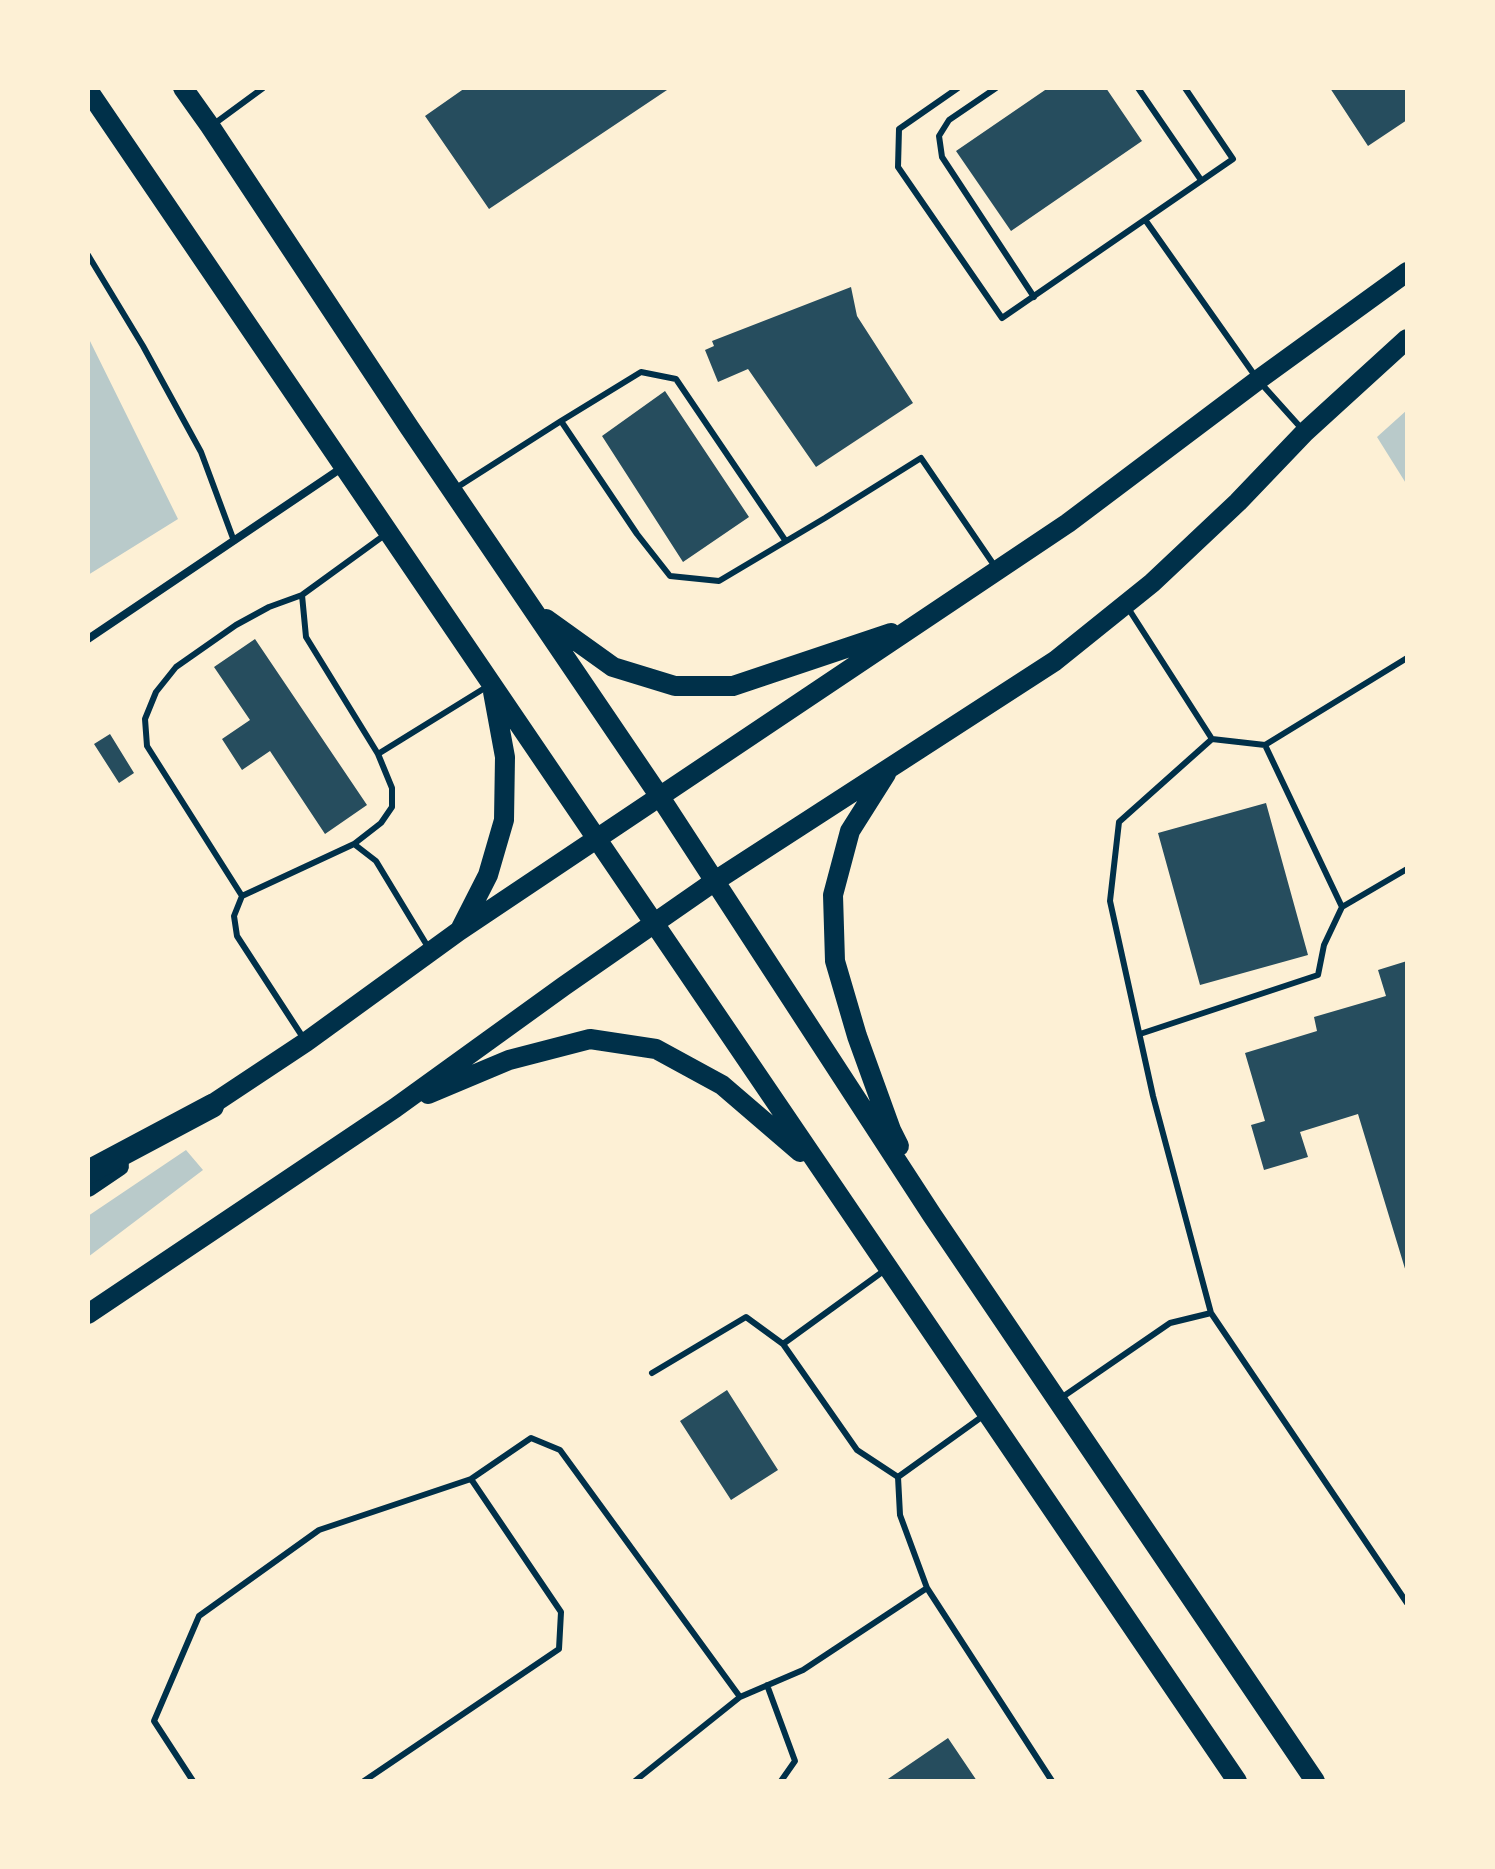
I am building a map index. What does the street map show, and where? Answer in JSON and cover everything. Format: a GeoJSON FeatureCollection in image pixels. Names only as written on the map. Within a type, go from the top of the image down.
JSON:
{"type":"FeatureCollection","features":[{"type":"Feature","properties":{"kind":"highway"},"geometry":{"type":"LineString","coordinates":[[88,1172],[212,1106]]}},
{"type":"Feature","properties":{"kind":"main road"},"geometry":{"type":"LineString","coordinates":[[183,88],[660,797],[932,1215],[1315,1781]]}},
{"type":"Feature","properties":{"kind":"main road"},"geometry":{"type":"LineString","coordinates":[[88,90],[1237,1781]]}},
{"type":"Feature","properties":{"kind":"main road"},"geometry":{"type":"LineString","coordinates":[[88,1187],[306,1042],[459,931],[1068,523],[1407,272]]}},
{"type":"Feature","properties":{"kind":"main road"},"geometry":{"type":"LineString","coordinates":[[88,1314],[395,1108],[715,881],[1055,661],[1152,583],[1238,502],[1305,432],[1407,339]]}},
{"type":"Feature","properties":{"kind":"main road"},"geometry":{"type":"LineString","coordinates":[[533,610],[613,667],[675,686],[733,686],[914,625]]}},
{"type":"Feature","properties":{"kind":"main road"},"geometry":{"type":"LineString","coordinates":[[459,931],[488,875],[504,820],[505,757],[491,684]]}},
{"type":"Feature","properties":{"kind":"main road"},"geometry":{"type":"LineString","coordinates":[[890,768],[850,831],[833,895],[835,961],[857,1036],[891,1130],[932,1215]]}},
{"type":"Feature","properties":{"kind":"main road"},"geometry":{"type":"LineString","coordinates":[[395,1108],[509,1060],[590,1039],[656,1049],[722,1085],[822,1170]]}},
{"type":"Feature","properties":{"kind":"street"},"geometry":{"type":"LineString","coordinates":[[88,639],[344,467]]}},
{"type":"Feature","properties":{"kind":"lane"},"geometry":{"type":"LineString","coordinates":[[210,126],[263,88]]}},
{"type":"Feature","properties":{"kind":"lane"},"geometry":{"type":"LineString","coordinates":[[958,88],[899,129],[898,167],[1002,318],[1233,159],[1185,88]]}},
{"type":"Feature","properties":{"kind":"lane"},"geometry":{"type":"LineString","coordinates":[[996,88],[949,120],[939,136],[942,157],[1034,297]]}},
{"type":"Feature","properties":{"kind":"lane"},"geometry":{"type":"LineString","coordinates":[[1138,88],[1201,180]]}},
{"type":"Feature","properties":{"kind":"lane"},"geometry":{"type":"LineString","coordinates":[[1146,221],[1258,380],[1305,432]]}},
{"type":"Feature","properties":{"kind":"lane"},"geometry":{"type":"LineString","coordinates":[[88,255],[143,346],[201,452],[234,541]]}},
{"type":"Feature","properties":{"kind":"lane"},"geometry":{"type":"LineString","coordinates":[[452,491],[641,372],[676,379],[785,540]]}},
{"type":"Feature","properties":{"kind":"lane"},"geometry":{"type":"LineString","coordinates":[[561,421],[637,534],[670,576],[719,581],[921,458],[998,571]]}},
{"type":"Feature","properties":{"kind":"lane"},"geometry":{"type":"LineString","coordinates":[[242,896],[147,746],[145,719],[156,692],[176,667],[236,625],[269,607],[302,595],[389,532]]}},
{"type":"Feature","properties":{"kind":"lane"},"geometry":{"type":"LineString","coordinates":[[302,595],[306,637],[378,754],[392,788],[392,807],[381,823],[354,844],[242,896],[234,916],[237,936],[306,1042]]}},
{"type":"Feature","properties":{"kind":"lane"},"geometry":{"type":"LineString","coordinates":[[1126,604],[1212,739]]}},
{"type":"Feature","properties":{"kind":"lane"},"geometry":{"type":"LineString","coordinates":[[1407,658],[1265,745],[1212,739],[1119,822],[1110,901],[1153,1096],[1211,1313],[1407,1603]]}},
{"type":"Feature","properties":{"kind":"lane"},"geometry":{"type":"LineString","coordinates":[[378,754],[491,684]]}},
{"type":"Feature","properties":{"kind":"lane"},"geometry":{"type":"LineString","coordinates":[[1265,745],[1342,907]]}},
{"type":"Feature","properties":{"kind":"lane"},"geometry":{"type":"LineString","coordinates":[[354,844],[376,861],[431,951]]}},
{"type":"Feature","properties":{"kind":"lane"},"geometry":{"type":"LineString","coordinates":[[1140,1034],[1318,975],[1324,945],[1342,907],[1407,869]]}},
{"type":"Feature","properties":{"kind":"lane"},"geometry":{"type":"LineString","coordinates":[[783,1344],[888,1268]]}},
{"type":"Feature","properties":{"kind":"lane"},"geometry":{"type":"LineString","coordinates":[[1057,1401],[1170,1323],[1211,1313]]}},
{"type":"Feature","properties":{"kind":"lane"},"geometry":{"type":"LineString","coordinates":[[652,1373],[746,1317],[783,1344],[857,1450],[898,1477]]}},
{"type":"Feature","properties":{"kind":"lane"},"geometry":{"type":"LineString","coordinates":[[898,1477],[987,1413]]}},
{"type":"Feature","properties":{"kind":"lane"},"geometry":{"type":"LineString","coordinates":[[193,1781],[154,1721],[199,1616],[319,1530],[471,1479],[531,1438],[560,1450],[740,1697]]}},
{"type":"Feature","properties":{"kind":"lane"},"geometry":{"type":"LineString","coordinates":[[898,1477],[900,1515],[927,1588],[1052,1781]]}},
{"type":"Feature","properties":{"kind":"lane"},"geometry":{"type":"LineString","coordinates":[[364,1781],[559,1649],[561,1612],[471,1479]]}},
{"type":"Feature","properties":{"kind":"lane"},"geometry":{"type":"LineString","coordinates":[[635,1781],[740,1697],[803,1670],[927,1588]]}},
{"type":"Feature","properties":{"kind":"lane"},"geometry":{"type":"LineString","coordinates":[[767,1685],[795,1761],[781,1781]]}},
{"type":"Feature","properties":{"kind":"shaded area"},"geometry":{"type":"Polygon","coordinates":[[[88,337],[178,519],[88,575],[88,337]]]}},
{"type":"Feature","properties":{"kind":"shaded area"},"geometry":{"type":"Polygon","coordinates":[[[1407,410],[1407,485],[1377,437],[1407,410]]]}},
{"type":"Feature","properties":{"kind":"shaded area"},"geometry":{"type":"Polygon","coordinates":[[[186,1150],[203,1170],[88,1257],[88,1216],[186,1150]]]}},
{"type":"Feature","properties":{"kind":"building"},"geometry":{"type":"Polygon","coordinates":[[[465,88],[670,88],[489,209],[425,116],[465,88]]]}},
{"type":"Feature","properties":{"kind":"building"},"geometry":{"type":"Polygon","coordinates":[[[1048,88],[1106,88],[1142,141],[1011,231],[956,151],[1048,88]]]}},
{"type":"Feature","properties":{"kind":"building"},"geometry":{"type":"Polygon","coordinates":[[[1330,88],[1407,88],[1407,120],[1368,146],[1330,88]]]}},
{"type":"Feature","properties":{"kind":"building"},"geometry":{"type":"Polygon","coordinates":[[[851,287],[857,316],[913,403],[816,467],[748,369],[718,382],[705,350],[714,346],[712,341],[851,287]]]}},
{"type":"Feature","properties":{"kind":"building"},"geometry":{"type":"Polygon","coordinates":[[[665,391],[749,517],[683,562],[602,436],[665,391]]]}},
{"type":"Feature","properties":{"kind":"building"},"geometry":{"type":"Polygon","coordinates":[[[255,639],[367,805],[325,834],[270,751],[242,770],[222,739],[250,720],[214,667],[255,639]]]}},
{"type":"Feature","properties":{"kind":"building"},"geometry":{"type":"Polygon","coordinates":[[[110,734],[134,773],[119,783],[94,744],[110,734]]]}},
{"type":"Feature","properties":{"kind":"building"},"geometry":{"type":"Polygon","coordinates":[[[1266,803],[1308,955],[1200,985],[1158,833],[1266,803]]]}},
{"type":"Feature","properties":{"kind":"building"},"geometry":{"type":"Polygon","coordinates":[[[1407,961],[1406,1272],[1358,1114],[1300,1132],[1308,1157],[1264,1170],[1251,1125],[1265,1121],[1245,1053],[1317,1031],[1314,1017],[1386,996],[1378,970],[1407,961]]]}},
{"type":"Feature","properties":{"kind":"building"},"geometry":{"type":"Polygon","coordinates":[[[727,1390],[778,1470],[731,1500],[680,1421],[727,1390]]]}},
{"type":"Feature","properties":{"kind":"building"},"geometry":{"type":"Polygon","coordinates":[[[948,1738],[977,1781],[885,1781],[948,1738]]]}}]}
